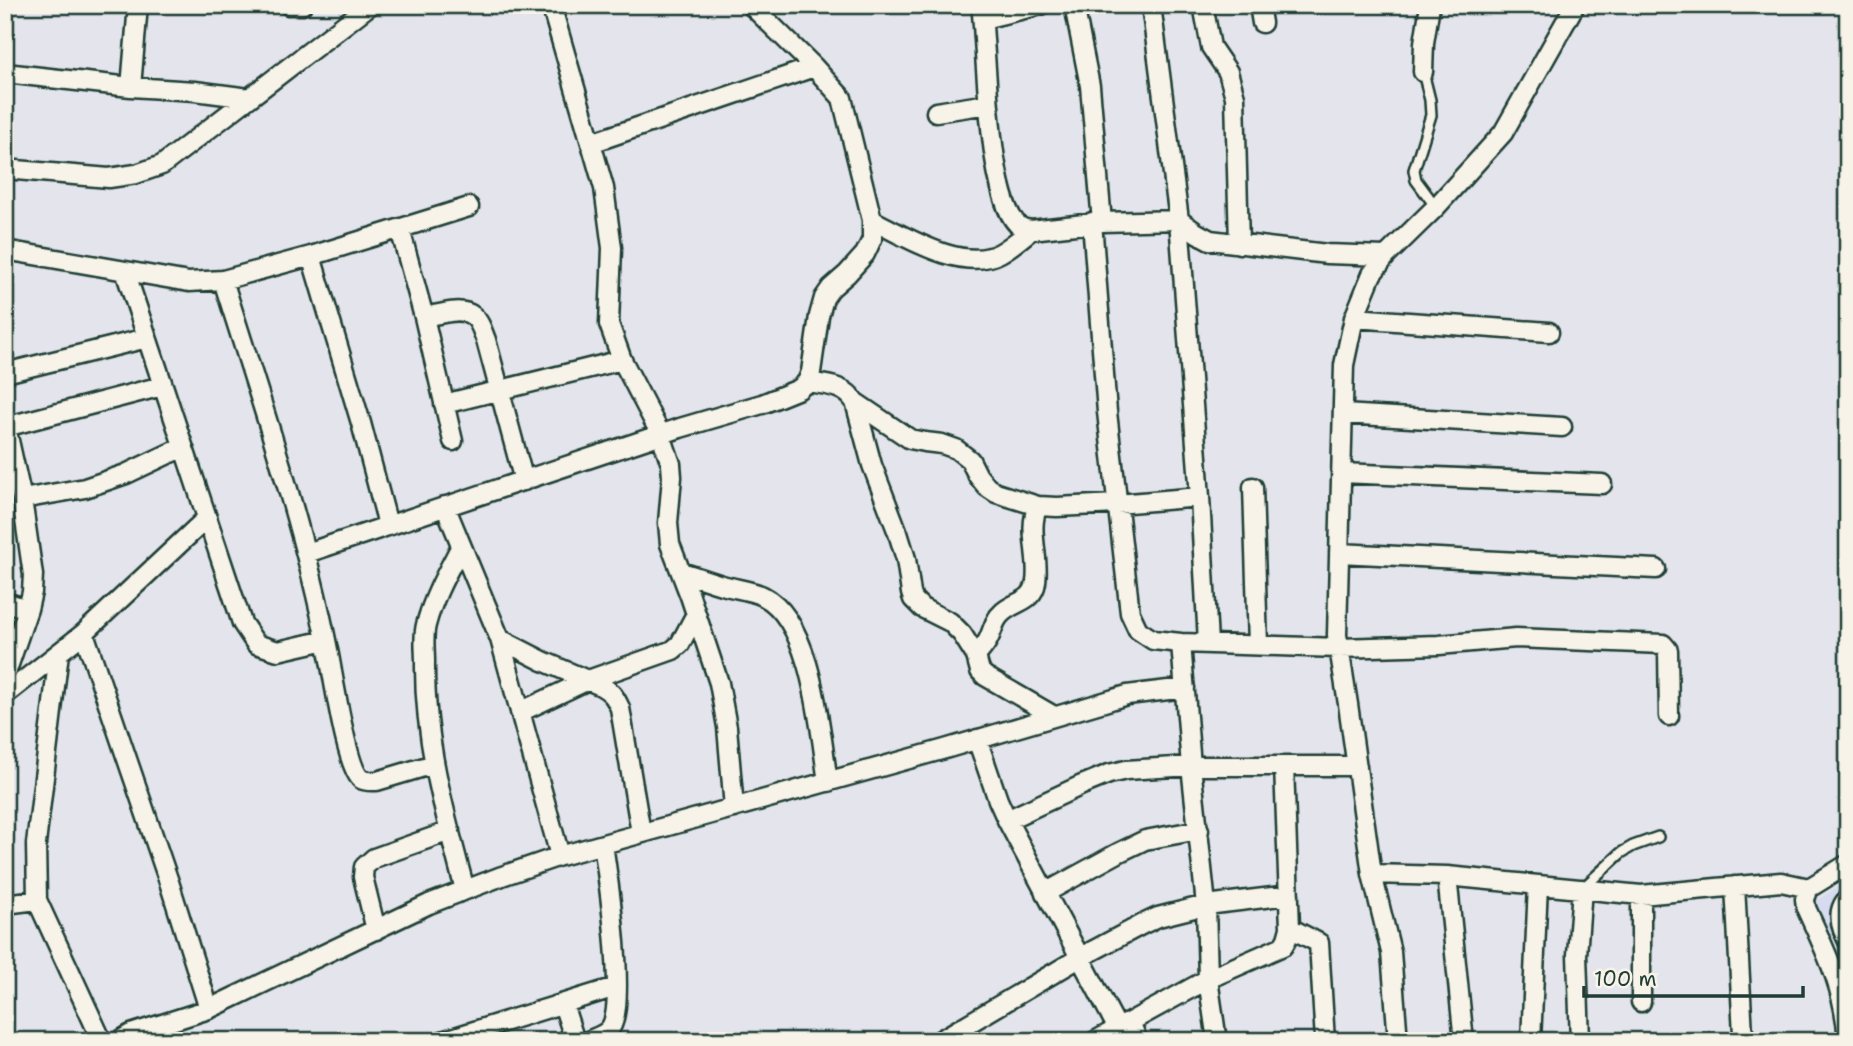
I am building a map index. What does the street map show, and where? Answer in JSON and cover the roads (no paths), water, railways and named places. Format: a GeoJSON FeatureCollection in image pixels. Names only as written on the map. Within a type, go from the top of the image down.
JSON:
{"type":"FeatureCollection","features":[{"type":"Feature","properties":{"kind":"street"},"geometry":{"type":"LineString","coordinates":[[131,87],[138,5]]}},
{"type":"Feature","properties":{"kind":"street"},"geometry":{"type":"LineString","coordinates":[[289,5],[302,5]]}},
{"type":"Feature","properties":{"kind":"street"},"geometry":{"type":"LineString","coordinates":[[307,553],[762,404],[799,389],[807,382],[824,298],[865,254],[872,239],[872,220],[842,98],[814,66],[751,5]]}},
{"type":"Feature","properties":{"kind":"street"},"geometry":{"type":"LineString","coordinates":[[1041,5],[982,12],[992,145],[1005,203],[1020,227],[1031,230],[1097,222],[1179,220],[1210,240],[1327,254],[1386,256]]}},
{"type":"Feature","properties":{"kind":"street"},"geometry":{"type":"LineString","coordinates":[[1074,5],[1090,86],[1107,412],[1130,613],[1138,630],[1153,640],[1181,643],[1339,648],[1439,645],[1516,638],[1662,643],[1668,650],[1669,716]]}},
{"type":"Feature","properties":{"kind":"street"},"geometry":{"type":"LineString","coordinates":[[1151,5],[1179,220],[1208,643]]}},
{"type":"Feature","properties":{"kind":"street"},"geometry":{"type":"LineString","coordinates":[[1203,5],[1211,47],[1228,72],[1235,97],[1239,244]]}},
{"type":"Feature","properties":{"kind":"street"},"geometry":{"type":"LineString","coordinates":[[1423,72],[1430,5]]}},
{"type":"Feature","properties":{"kind":"street"},"geometry":{"type":"LineString","coordinates":[[1398,1041],[1391,952],[1372,874],[1337,635],[1344,365],[1354,318],[1372,274],[1503,133],[1572,6]]}},
{"type":"Feature","properties":{"kind":"street"},"geometry":{"type":"LineString","coordinates":[[556,7],[604,188],[612,248],[609,324],[622,360],[662,435],[671,464],[668,523],[670,544],[719,683],[734,808]]}},
{"type":"Feature","properties":{"kind":"street"},"geometry":{"type":"LineString","coordinates":[[5,169],[109,177],[136,174],[162,165],[361,8]]}},
{"type":"Feature","properties":{"kind":"street"},"geometry":{"type":"LineString","coordinates":[[591,143],[814,66]]}},
{"type":"Feature","properties":{"kind":"street"},"geometry":{"type":"LineString","coordinates":[[5,73],[195,91],[249,99]]}},
{"type":"Feature","properties":{"kind":"street"},"geometry":{"type":"LineString","coordinates":[[936,112],[988,104]]}},
{"type":"Feature","properties":{"kind":"street"},"geometry":{"type":"LineString","coordinates":[[5,250],[189,282],[223,280],[469,207]]}},
{"type":"Feature","properties":{"kind":"street"},"geometry":{"type":"LineString","coordinates":[[872,220],[927,247],[953,256],[975,259],[999,254],[1031,230]]}},
{"type":"Feature","properties":{"kind":"street"},"geometry":{"type":"LineString","coordinates":[[400,229],[453,441]]}},
{"type":"Feature","properties":{"kind":"street"},"geometry":{"type":"LineString","coordinates":[[311,256],[361,423],[388,525]]}},
{"type":"Feature","properties":{"kind":"street"},"geometry":{"type":"LineString","coordinates":[[125,271],[242,623],[256,644],[278,651],[326,640]]}},
{"type":"Feature","properties":{"kind":"street"},"geometry":{"type":"LineString","coordinates":[[223,280],[307,553],[347,748],[354,769],[362,779],[369,782],[434,764]]}},
{"type":"Feature","properties":{"kind":"street"},"geometry":{"type":"LineString","coordinates":[[424,317],[464,312],[474,316],[479,323],[524,481]]}},
{"type":"Feature","properties":{"kind":"street"},"geometry":{"type":"LineString","coordinates":[[1354,318],[1549,332]]}},
{"type":"Feature","properties":{"kind":"street"},"geometry":{"type":"LineString","coordinates":[[5,373],[146,338]]}},
{"type":"Feature","properties":{"kind":"street"},"geometry":{"type":"LineString","coordinates":[[444,404],[622,360]]}},
{"type":"Feature","properties":{"kind":"street"},"geometry":{"type":"LineString","coordinates":[[807,382],[842,390],[851,395],[855,402],[872,465],[898,533],[913,599],[922,608],[950,622],[962,634],[985,676],[1054,716]]}},
{"type":"Feature","properties":{"kind":"street"},"geometry":{"type":"LineString","coordinates":[[6,688],[28,609],[33,575],[22,499],[5,427],[163,386]]}},
{"type":"Feature","properties":{"kind":"street"},"geometry":{"type":"LineString","coordinates":[[855,402],[910,439],[956,449],[970,460],[978,476],[996,493],[1038,506],[1117,504],[1200,497]]}},
{"type":"Feature","properties":{"kind":"street"},"geometry":{"type":"LineString","coordinates":[[1343,414],[1562,426]]}},
{"type":"Feature","properties":{"kind":"street"},"geometry":{"type":"LineString","coordinates":[[22,499],[85,488],[126,474],[183,447]]}},
{"type":"Feature","properties":{"kind":"street"},"geometry":{"type":"LineString","coordinates":[[1341,473],[1602,484]]}},
{"type":"Feature","properties":{"kind":"street"},"geometry":{"type":"LineString","coordinates":[[1252,487],[1258,645]]}},
{"type":"Feature","properties":{"kind":"street"},"geometry":{"type":"LineString","coordinates":[[445,506],[500,639],[560,856]]}},
{"type":"Feature","properties":{"kind":"street"},"geometry":{"type":"LineString","coordinates":[[976,656],[985,647],[1000,614],[1020,604],[1034,591],[1037,581],[1034,516],[1038,506]]}},
{"type":"Feature","properties":{"kind":"street"},"geometry":{"type":"LineString","coordinates":[[6,688],[84,633],[207,518]]}},
{"type":"Feature","properties":{"kind":"street"},"geometry":{"type":"LineString","coordinates":[[461,546],[436,595],[425,627],[425,690],[428,733],[434,764],[465,890]]}},
{"type":"Feature","properties":{"kind":"street"},"geometry":{"type":"LineString","coordinates":[[1339,553],[1656,569]]}},
{"type":"Feature","properties":{"kind":"street"},"geometry":{"type":"LineString","coordinates":[[681,572],[763,596],[778,606],[789,619],[810,671],[828,782]]}},
{"type":"Feature","properties":{"kind":"street"},"geometry":{"type":"LineString","coordinates":[[5,602],[28,609]]}},
{"type":"Feature","properties":{"kind":"street"},"geometry":{"type":"LineString","coordinates":[[520,712],[588,680],[673,650],[680,644],[696,614]]}},
{"type":"Feature","properties":{"kind":"street"},"geometry":{"type":"LineString","coordinates":[[84,633],[169,882],[209,1009]]}},
{"type":"Feature","properties":{"kind":"street"},"geometry":{"type":"LineString","coordinates":[[500,639],[588,680],[615,696],[620,708],[641,833]]}},
{"type":"Feature","properties":{"kind":"street"},"geometry":{"type":"LineString","coordinates":[[1181,643],[1206,905],[1208,979],[1217,1041]]}},
{"type":"Feature","properties":{"kind":"street"},"geometry":{"type":"LineString","coordinates":[[59,653],[36,844],[37,900],[102,1041]]}},
{"type":"Feature","properties":{"kind":"street"},"geometry":{"type":"LineString","coordinates":[[118,1041],[131,1034],[209,1009],[429,904],[560,856],[1127,695],[1185,688]]}},
{"type":"Feature","properties":{"kind":"street"},"geometry":{"type":"LineString","coordinates":[[977,739],[998,800],[1045,893],[1081,957],[1124,1025],[1138,1041]]}},
{"type":"Feature","properties":{"kind":"street"},"geometry":{"type":"LineString","coordinates":[[1007,820],[1109,774],[1126,770],[1191,766],[1357,766]]}},
{"type":"Feature","properties":{"kind":"street"},"geometry":{"type":"LineString","coordinates":[[1095,1041],[1208,979],[1283,946],[1290,928],[1284,766]]}},
{"type":"Feature","properties":{"kind":"street"},"geometry":{"type":"LineString","coordinates":[[1045,893],[1145,840],[1199,830]]}},
{"type":"Feature","properties":{"kind":"street"},"geometry":{"type":"LineString","coordinates":[[376,930],[363,877],[364,867],[374,858],[450,831]]}},
{"type":"Feature","properties":{"kind":"street"},"geometry":{"type":"LineString","coordinates":[[588,1041],[606,1033],[615,1017],[611,894],[603,844]]}},
{"type":"Feature","properties":{"kind":"street"},"geometry":{"type":"LineString","coordinates":[[1847,1041],[1842,993],[1805,900],[1809,888],[1848,864]]}},
{"type":"Feature","properties":{"kind":"street"},"geometry":{"type":"LineString","coordinates":[[1372,874],[1447,876],[1640,895],[1782,882],[1809,888]]}},
{"type":"Feature","properties":{"kind":"street"},"geometry":{"type":"LineString","coordinates":[[1447,876],[1464,1041]]}},
{"type":"Feature","properties":{"kind":"street"},"geometry":{"type":"LineString","coordinates":[[1531,1041],[1538,885]]}},
{"type":"Feature","properties":{"kind":"street"},"geometry":{"type":"LineString","coordinates":[[1735,886],[1743,1034]]}},
{"type":"Feature","properties":{"kind":"street"},"geometry":{"type":"LineString","coordinates":[[1580,1041],[1577,956],[1582,889]]}},
{"type":"Feature","properties":{"kind":"street"},"geometry":{"type":"LineString","coordinates":[[939,1041],[1143,923],[1206,905],[1289,895]]}},
{"type":"Feature","properties":{"kind":"street"},"geometry":{"type":"LineString","coordinates":[[1640,895],[1641,1002]]}},
{"type":"Feature","properties":{"kind":"street"},"geometry":{"type":"LineString","coordinates":[[5,904],[37,900]]}},
{"type":"Feature","properties":{"kind":"street"},"geometry":{"type":"LineString","coordinates":[[1290,928],[1319,943],[1325,1041]]}},
{"type":"Feature","properties":{"kind":"street"},"geometry":{"type":"LineString","coordinates":[[442,1041],[481,1035],[616,987]]}},
{"type":"Feature","properties":{"kind":"street"},"geometry":{"type":"LineString","coordinates":[[563,1004],[575,1041]]}},
{"type":"Feature","properties":{"kind":"lane"},"geometry":{"type":"LineString","coordinates":[[1423,72],[1431,115],[1414,170],[1416,180],[1436,207]]}},
{"type":"Feature","properties":{"kind":"lane"},"geometry":{"type":"LineString","coordinates":[[1582,889],[1622,853],[1658,837]]}},
{"type":"Feature","properties":{"kind":"lane"},"geometry":{"type":"LineString","coordinates":[[1848,892],[1838,901],[1836,912],[1837,928],[1848,950]]}}]}
